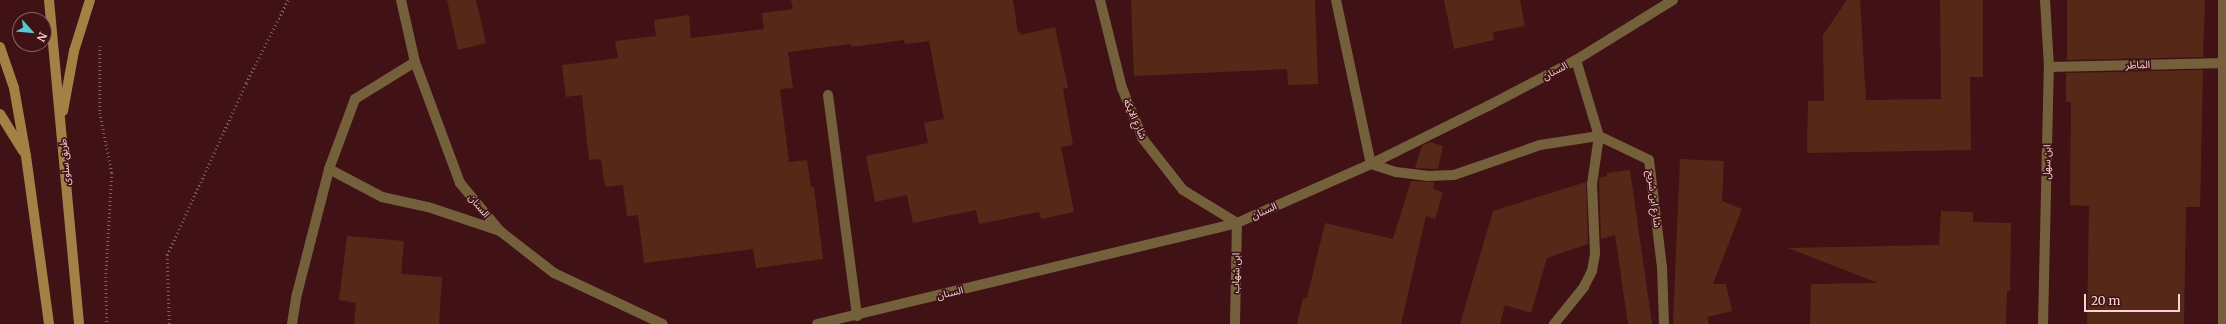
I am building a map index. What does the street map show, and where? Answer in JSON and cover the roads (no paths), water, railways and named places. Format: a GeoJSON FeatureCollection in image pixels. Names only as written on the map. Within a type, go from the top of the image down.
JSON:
{"type":"FeatureCollection","features":[{"type":"Feature","properties":{"kind":"main road","name":"طريق سلوى"},"geometry":{"type":"LineString","coordinates":[[48,0],[61,123],[79,324]]}},
{"type":"Feature","properties":{"kind":"main road"},"geometry":{"type":"LineString","coordinates":[[61,123],[74,51],[90,0]]}},
{"type":"Feature","properties":{"kind":"main road"},"geometry":{"type":"LineString","coordinates":[[0,47],[14,88],[26,156],[49,324]]}},
{"type":"Feature","properties":{"kind":"main road"},"geometry":{"type":"LineString","coordinates":[[0,114],[26,156]]}},
{"type":"Feature","properties":{"kind":"street","name":"السنان"},"geometry":{"type":"LineString","coordinates":[[401,0],[415,62],[460,183],[500,231],[554,273],[664,324]]}},
{"type":"Feature","properties":{"kind":"street","name":"شارع الايكة"},"geometry":{"type":"LineString","coordinates":[[1100,0],[1122,88],[1143,140],[1183,190],[1237,223]]}},
{"type":"Feature","properties":{"kind":"street"},"geometry":{"type":"LineString","coordinates":[[1336,0],[1371,164],[1404,173],[1427,176],[1454,175],[1540,145],[1599,136]]}},
{"type":"Feature","properties":{"kind":"street","name":"السنان"},"geometry":{"type":"LineString","coordinates":[[817,324],[857,316],[1237,223],[1371,164],[1576,60],[1673,0]]}},
{"type":"Feature","properties":{"kind":"street","name":"ابن سهل"},"geometry":{"type":"LineString","coordinates":[[2043,324],[2049,67],[2045,0]]}},
{"type":"Feature","properties":{"kind":"street"},"geometry":{"type":"LineString","coordinates":[[2223,0],[2223,324]]}},
{"type":"Feature","properties":{"kind":"street"},"geometry":{"type":"LineString","coordinates":[[1554,324],[1584,287],[1592,271],[1595,254],[1592,184],[1599,136],[1576,60]]}},
{"type":"Feature","properties":{"kind":"street"},"geometry":{"type":"LineString","coordinates":[[292,324],[297,294],[329,169],[355,99],[415,62]]}},
{"type":"Feature","properties":{"kind":"street","name":"الماطر"},"geometry":{"type":"LineString","coordinates":[[2049,67],[2224,63]]}},
{"type":"Feature","properties":{"kind":"street"},"geometry":{"type":"LineString","coordinates":[[828,95],[857,316]]}},
{"type":"Feature","properties":{"kind":"street","name":"شارع ابن شريح"},"geometry":{"type":"LineString","coordinates":[[1599,136],[1649,160],[1662,267],[1664,324]]}},
{"type":"Feature","properties":{"kind":"street"},"geometry":{"type":"LineString","coordinates":[[329,169],[382,197],[428,207],[500,231]]}},
{"type":"Feature","properties":{"kind":"street","name":"ابن شهاب"},"geometry":{"type":"LineString","coordinates":[[1234,324],[1237,223]]}}]}
